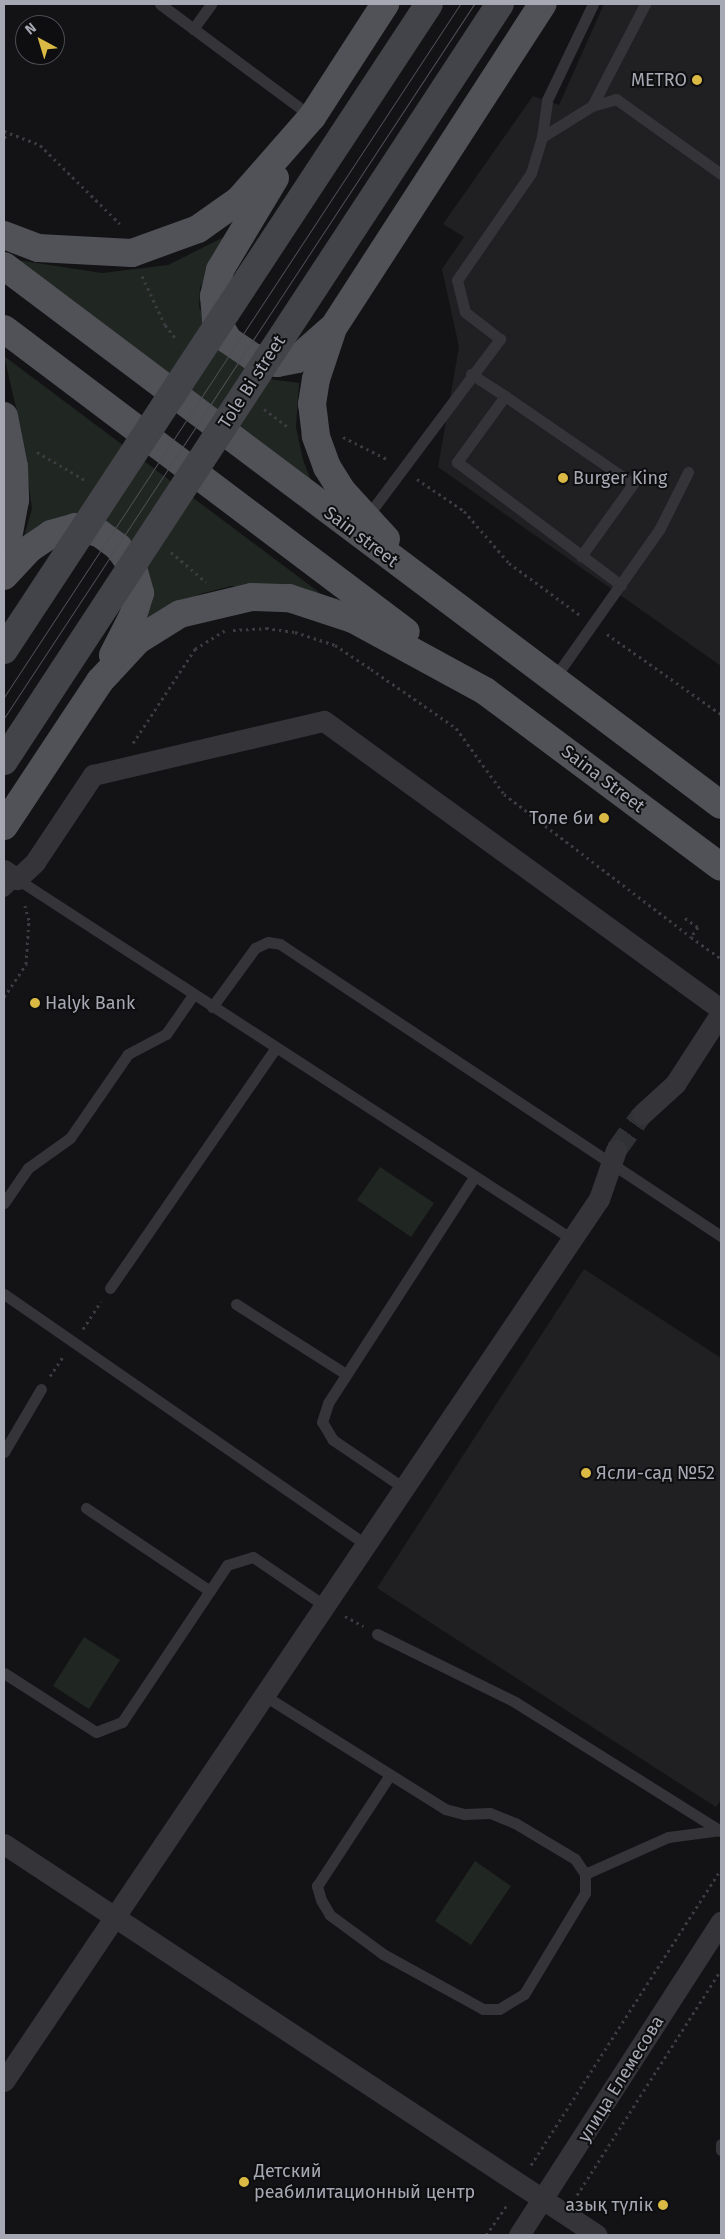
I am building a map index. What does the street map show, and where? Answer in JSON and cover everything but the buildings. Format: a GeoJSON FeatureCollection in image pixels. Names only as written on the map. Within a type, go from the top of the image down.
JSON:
{"type":"FeatureCollection","features":[{"type":"Feature","properties":{"kind":"main road"},"geometry":{"type":"LineString","coordinates":[[333,328],[298,358],[277,362],[253,357],[228,340],[216,319],[214,296],[220,270],[312,117],[385,4]]}},
{"type":"Feature","properties":{"kind":"main road"},"geometry":{"type":"LineString","coordinates":[[4,650],[429,4]]}},
{"type":"Feature","properties":{"kind":"main road","name":"Tole Bi street"},"geometry":{"type":"LineString","coordinates":[[4,761],[500,4]]}},
{"type":"Feature","properties":{"kind":"main road"},"geometry":{"type":"LineString","coordinates":[[460,612],[366,518],[327,467],[316,436],[312,404],[316,378],[333,328],[543,4]]}},
{"type":"Feature","properties":{"kind":"main road"},"geometry":{"type":"LineString","coordinates":[[4,235],[38,248],[132,253],[198,229],[239,200],[312,117]]}},
{"type":"Feature","properties":{"kind":"main road","name":"Sain street"},"geometry":{"type":"LineString","coordinates":[[4,266],[460,612],[554,680],[721,806]]}},
{"type":"Feature","properties":{"kind":"main road"},"geometry":{"type":"LineString","coordinates":[[4,329],[485,692]]}},
{"type":"Feature","properties":{"kind":"main road"},"geometry":{"type":"LineString","coordinates":[[4,416],[14,467],[15,500],[4,560]]}},
{"type":"Feature","properties":{"kind":"main road"},"geometry":{"type":"LineString","coordinates":[[4,576],[29,548],[51,534],[76,527],[99,533],[118,547],[133,568],[140,593],[133,616],[100,681],[4,826]]}},
{"type":"Feature","properties":{"kind":"main road"},"geometry":{"type":"LineString","coordinates":[[100,681],[138,640],[180,614],[252,597],[289,598],[353,618],[485,692]]}},
{"type":"Feature","properties":{"kind":"main road","name":"Saina Street"},"geometry":{"type":"LineString","coordinates":[[485,692],[721,867]]}},
{"type":"Feature","properties":{"kind":"street"},"geometry":{"type":"LineString","coordinates":[[8,880],[35,862],[93,775],[324,721],[721,1009]]}},
{"type":"Feature","properties":{"kind":"street"},"geometry":{"type":"LineString","coordinates":[[642,1114],[675,1084],[721,1013]]}},
{"type":"Feature","properties":{"kind":"street"},"geometry":{"type":"LineString","coordinates":[[4,2081],[572,1239],[598,1199],[614,1157]]}},
{"type":"Feature","properties":{"kind":"street"},"geometry":{"type":"LineString","coordinates":[[4,1844],[597,2235]]}},
{"type":"Feature","properties":{"kind":"street","name":"улица Елемесова"},"geometry":{"type":"LineString","coordinates":[[519,2235],[544,2201],[721,1922]]}},
{"type":"Feature","properties":{"kind":"lane"},"geometry":{"type":"LineString","coordinates":[[160,4],[312,117]]}},
{"type":"Feature","properties":{"kind":"lane"},"geometry":{"type":"LineString","coordinates":[[193,29],[211,4]]}},
{"type":"Feature","properties":{"kind":"lane"},"geometry":{"type":"LineString","coordinates":[[366,518],[404,470],[471,374],[500,338],[466,312],[457,280],[530,173],[542,138],[547,100],[593,4]]}},
{"type":"Feature","properties":{"kind":"lane"},"geometry":{"type":"LineString","coordinates":[[592,106],[645,4]]}},
{"type":"Feature","properties":{"kind":"lane"},"geometry":{"type":"LineString","coordinates":[[542,138],[592,106],[616,99],[721,174]]}},
{"type":"Feature","properties":{"kind":"lane"},"geometry":{"type":"LineString","coordinates":[[471,374],[634,484],[582,556]]}},
{"type":"Feature","properties":{"kind":"lane"},"geometry":{"type":"LineString","coordinates":[[505,396],[458,462],[621,585]]}},
{"type":"Feature","properties":{"kind":"lane"},"geometry":{"type":"LineString","coordinates":[[554,680],[659,530],[688,472]]}},
{"type":"Feature","properties":{"kind":"lane"},"geometry":{"type":"LineString","coordinates":[[8,880],[193,994],[275,1049],[572,1239]]}},
{"type":"Feature","properties":{"kind":"lane"},"geometry":{"type":"LineString","coordinates":[[212,1007],[255,948],[268,942],[280,944],[614,1157],[721,1236]]}},
{"type":"Feature","properties":{"kind":"lane"},"geometry":{"type":"LineString","coordinates":[[4,1203],[28,1168],[70,1138],[128,1054],[166,1034],[193,994]]}},
{"type":"Feature","properties":{"kind":"lane"},"geometry":{"type":"LineString","coordinates":[[110,1288],[275,1049]]}},
{"type":"Feature","properties":{"kind":"lane"},"geometry":{"type":"LineString","coordinates":[[404,1488],[333,1440],[322,1422],[328,1403],[474,1176]]}},
{"type":"Feature","properties":{"kind":"lane"},"geometry":{"type":"LineString","coordinates":[[4,1294],[366,1545]]}},
{"type":"Feature","properties":{"kind":"lane"},"geometry":{"type":"LineString","coordinates":[[236,1304],[346,1374]]}},
{"type":"Feature","properties":{"kind":"lane"},"geometry":{"type":"LineString","coordinates":[[4,1452],[41,1389]]}},
{"type":"Feature","properties":{"kind":"lane"},"geometry":{"type":"LineString","coordinates":[[86,1508],[210,1591]]}},
{"type":"Feature","properties":{"kind":"lane"},"geometry":{"type":"LineString","coordinates":[[4,1673],[96,1732],[122,1722],[227,1565],[254,1558],[325,1606]]}},
{"type":"Feature","properties":{"kind":"lane"},"geometry":{"type":"LineString","coordinates":[[377,1634],[515,1702],[721,1830]]}},
{"type":"Feature","properties":{"kind":"lane"},"geometry":{"type":"LineString","coordinates":[[265,1696],[445,1809],[464,1814],[490,1813],[515,1823],[575,1859],[585,1874],[585,1894],[524,1994],[499,2009],[483,2009],[383,1954],[330,1915],[321,1900],[317,1886],[390,1775]]}},
{"type":"Feature","properties":{"kind":"lane"},"geometry":{"type":"LineString","coordinates":[[585,1874],[668,1837],[721,1830]]}},
{"type":"Feature","properties":{"kind":"lane"},"geometry":{"type":"LineString","coordinates":[[721,2144],[721,2150]]}},
{"type":"Feature","properties":{"kind":"path"},"geometry":{"type":"LineString","coordinates":[[4,130],[40,145],[120,224]]}},
{"type":"Feature","properties":{"kind":"path"},"geometry":{"type":"LineString","coordinates":[[4,138],[8,133]]}},
{"type":"Feature","properties":{"kind":"path"},"geometry":{"type":"LineString","coordinates":[[343,437],[381,454],[464,511],[509,563],[721,714]]}},
{"type":"Feature","properties":{"kind":"path"},"geometry":{"type":"LineString","coordinates":[[117,768],[195,649],[228,630],[266,628],[295,632],[335,645],[456,728],[504,794],[721,959]]}},
{"type":"Feature","properties":{"kind":"path"},"geometry":{"type":"LineString","coordinates":[[4,998],[26,964],[29,920],[8,880]]}},
{"type":"Feature","properties":{"kind":"path"},"geometry":{"type":"LineString","coordinates":[[685,918],[698,927],[691,937]]}},
{"type":"Feature","properties":{"kind":"path"},"geometry":{"type":"LineString","coordinates":[[325,1606],[377,1634]]}},
{"type":"Feature","properties":{"kind":"path"},"geometry":{"type":"LineString","coordinates":[[486,2235],[520,2186],[721,1869]]}},
{"type":"Feature","properties":{"kind":"path"},"geometry":{"type":"LineString","coordinates":[[564,2215],[721,1970]]}},
{"type":"Feature","properties":{"kind":"shaded area"},"geometry":{"type":"Polygon","coordinates":[[[604,4],[721,4],[721,666],[438,467],[459,347],[442,269],[464,237],[443,224],[533,96],[559,105],[604,4]]]}},
{"type":"Feature","properties":{"kind":"shaded area"},"geometry":{"type":"Polygon","coordinates":[[[224,237],[200,288],[199,307],[217,343],[261,378],[299,383],[296,427],[303,460],[313,485],[11,259],[102,273],[168,265],[224,237]]]}},
{"type":"Feature","properties":{"kind":"shaded area"},"geometry":{"type":"Polygon","coordinates":[[[4,356],[320,593],[231,586],[200,594],[145,620],[102,524],[23,540],[32,509],[21,429],[4,356]]]}},
{"type":"Feature","properties":{"kind":"shaded area"},"geometry":{"type":"Polygon","coordinates":[[[380,1167],[434,1203],[411,1237],[357,1200],[380,1167]]]}},
{"type":"Feature","properties":{"kind":"shaded area","name":"Ясли-сад №52"},"geometry":{"type":"Polygon","coordinates":[[[584,1269],[721,1358],[721,1800],[716,1807],[377,1588],[584,1269]]]}},
{"type":"Feature","properties":{"kind":"shaded area"},"geometry":{"type":"Polygon","coordinates":[[[84,1637],[120,1660],[89,1709],[53,1686],[84,1637]]]}},
{"type":"Feature","properties":{"kind":"shaded area"},"geometry":{"type":"Polygon","coordinates":[[[475,1861],[511,1886],[471,1945],[435,1921],[475,1861]]]}},
{"type":"Feature","properties":{"kind":"tunnel"},"geometry":{"type":"LineString","coordinates":[[616,1150],[642,1114]]}},
{"type":"Feature","properties":{"kind":"tram line"},"geometry":{"type":"LineString","coordinates":[[4,697],[460,4]]}},
{"type":"Feature","properties":{"kind":"tram line"},"geometry":{"type":"LineString","coordinates":[[4,718],[474,4]]}},
{"type":"Feature","properties":{"kind":"place","name":"METRO"},"geometry":{"type":"Point","coordinates":[697,80]}},
{"type":"Feature","properties":{"kind":"place","name":"Burger King"},"geometry":{"type":"Point","coordinates":[563,478]}},
{"type":"Feature","properties":{"kind":"place","name":"Толе би"},"geometry":{"type":"Point","coordinates":[604,818]}},
{"type":"Feature","properties":{"kind":"place","name":"Halyk Bank"},"geometry":{"type":"Point","coordinates":[35,1003]}},
{"type":"Feature","properties":{"kind":"place","name":"Ясли-сад №52"},"geometry":{"type":"Point","coordinates":[586,1473]}},
{"type":"Feature","properties":{"kind":"place","name":"Детский реабилитационный центр"},"geometry":{"type":"Point","coordinates":[244,2182]}},
{"type":"Feature","properties":{"kind":"place","name":"азық түлік"},"geometry":{"type":"Point","coordinates":[663,2205]}}]}
